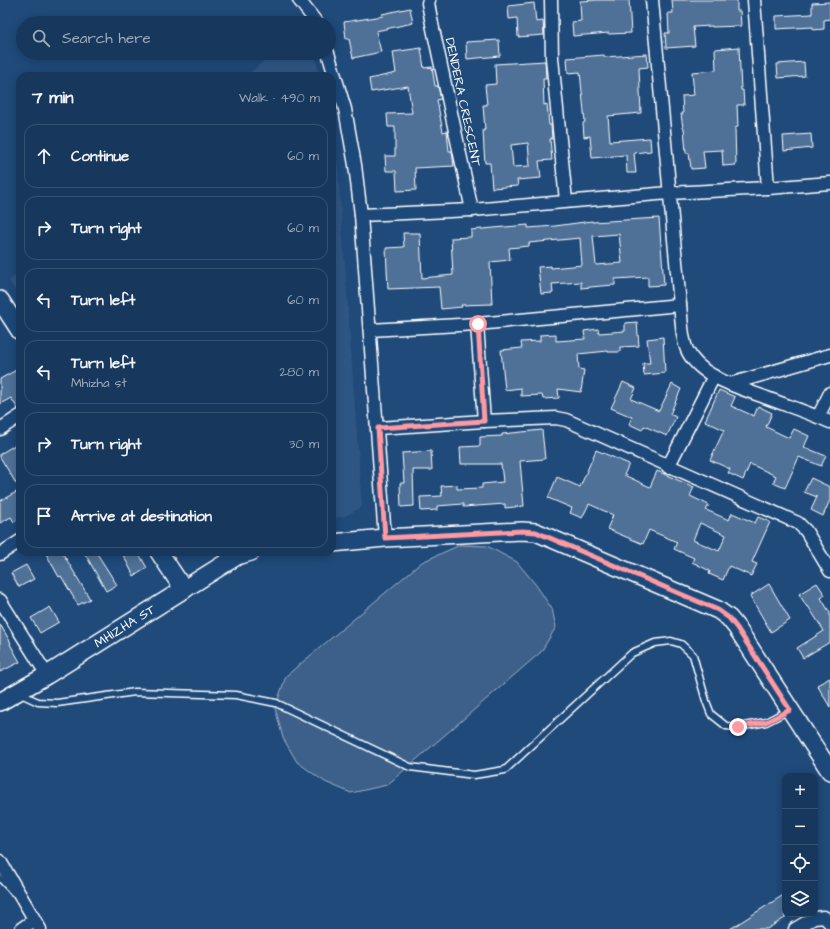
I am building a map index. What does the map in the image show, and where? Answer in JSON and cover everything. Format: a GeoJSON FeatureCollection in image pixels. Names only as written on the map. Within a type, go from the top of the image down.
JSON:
{"type":"FeatureCollection","features":[{"type":"Feature","properties":{"kind":"street"},"geometry":{"type":"LineString","coordinates":[[299,0],[312,16]]}},
{"type":"Feature","properties":{"kind":"street","name":"DENDERA CRESCENT"},"geometry":{"type":"LineString","coordinates":[[429,0],[428,3],[432,24],[472,210]]}},
{"type":"Feature","properties":{"kind":"street"},"geometry":{"type":"LineString","coordinates":[[552,0],[552,58],[566,201]]}},
{"type":"Feature","properties":{"kind":"street"},"geometry":{"type":"LineString","coordinates":[[652,0],[684,342],[696,363],[714,376],[730,384],[830,422]]}},
{"type":"Feature","properties":{"kind":"street"},"geometry":{"type":"LineString","coordinates":[[754,0],[768,188]]}},
{"type":"Feature","properties":{"kind":"street"},"geometry":{"type":"LineString","coordinates":[[330,60],[334,72]]}},
{"type":"Feature","properties":{"kind":"street"},"geometry":{"type":"LineString","coordinates":[[336,79],[345,109],[355,165],[361,215],[385,538]]}},
{"type":"Feature","properties":{"kind":"street"},"geometry":{"type":"LineString","coordinates":[[361,215],[472,210],[669,193],[830,183]]}},
{"type":"Feature","properties":{"kind":"street"},"geometry":{"type":"LineString","coordinates":[[0,300],[16,325]]}},
{"type":"Feature","properties":{"kind":"street"},"geometry":{"type":"LineString","coordinates":[[370,330],[478,324],[680,305]]}},
{"type":"Feature","properties":{"kind":"street"},"geometry":{"type":"LineString","coordinates":[[478,324],[484,421]]}},
{"type":"Feature","properties":{"kind":"street"},"geometry":{"type":"LineString","coordinates":[[730,384],[830,355]]}},
{"type":"Feature","properties":{"kind":"street"},"geometry":{"type":"LineString","coordinates":[[668,467],[714,376]]}},
{"type":"Feature","properties":{"kind":"street"},"geometry":{"type":"LineString","coordinates":[[818,417],[830,394]]}},
{"type":"Feature","properties":{"kind":"street"},"geometry":{"type":"LineString","coordinates":[[378,428],[484,421],[556,418],[566,420],[668,467],[798,523],[806,531],[830,571]]}},
{"type":"Feature","properties":{"kind":"street"},"geometry":{"type":"LineString","coordinates":[[0,429],[16,419]]}},
{"type":"Feature","properties":{"kind":"street"},"geometry":{"type":"LineString","coordinates":[[336,543],[385,538],[522,531],[536,532],[544,534],[718,610],[729,618],[737,628],[830,771]]}},
{"type":"Feature","properties":{"kind":"street"},"geometry":{"type":"LineString","coordinates":[[0,554],[16,544]]}},
{"type":"Feature","properties":{"kind":"street"},"geometry":{"type":"LineString","coordinates":[[162,556],[184,590]]}},
{"type":"Feature","properties":{"kind":"street","name":"MHIZHA ST"},"geometry":{"type":"LineString","coordinates":[[0,702],[47,675],[238,556]]}},
{"type":"Feature","properties":{"kind":"street"},"geometry":{"type":"LineString","coordinates":[[0,600],[47,675]]}},
{"type":"Feature","properties":{"kind":"street"},"geometry":{"type":"LineString","coordinates":[[0,861],[34,919],[21,929]]}},
{"type":"Feature","properties":{"kind":"street"},"geometry":{"type":"LineString","coordinates":[[795,929],[814,918],[824,917],[830,923]]}},
{"type":"Feature","properties":{"kind":"lane"},"geometry":{"type":"LineString","coordinates":[[17,692],[38,702],[57,703],[135,692],[236,695],[276,703],[410,767],[474,775],[505,770],[632,653],[655,643],[671,641],[681,644],[693,655],[711,714],[726,726],[738,727],[766,722],[790,710]]}},
{"type":"Feature","properties":{"kind":"lane"},"geometry":{"type":"LineString","coordinates":[[0,878],[34,919]]}},
{"type":"Feature","properties":{"kind":"shaded area"},"geometry":{"type":"Polygon","coordinates":[[[265,60],[316,60],[318,72],[251,72],[265,60]]]}},
{"type":"Feature","properties":{"kind":"shaded area"},"geometry":{"type":"Polygon","coordinates":[[[336,157],[338,167],[362,507],[343,517],[336,518],[336,157]]]}},
{"type":"Feature","properties":{"kind":"shaded area"},"geometry":{"type":"Polygon","coordinates":[[[16,275],[16,292],[9,281],[16,275]]]}},
{"type":"Feature","properties":{"kind":"shaded area"},"geometry":{"type":"Polygon","coordinates":[[[460,545],[487,546],[517,562],[536,585],[552,609],[556,627],[541,652],[387,785],[351,793],[325,782],[297,762],[283,738],[275,708],[286,676],[422,562],[460,545]]]}},
{"type":"Feature","properties":{"kind":"building"},"geometry":{"type":"Polygon","coordinates":[[[629,0],[631,33],[573,36],[572,22],[581,21],[580,1],[629,0]]]}},
{"type":"Feature","properties":{"kind":"building"},"geometry":{"type":"Polygon","coordinates":[[[672,0],[737,0],[737,11],[740,11],[741,26],[693,27],[695,46],[666,48],[665,33],[669,33],[668,13],[673,13],[672,0]]]}},
{"type":"Feature","properties":{"kind":"building"},"geometry":{"type":"Polygon","coordinates":[[[830,2],[830,19],[824,20],[824,29],[813,30],[813,27],[776,29],[776,16],[812,14],[812,3],[830,2]]]}},
{"type":"Feature","properties":{"kind":"building"},"geometry":{"type":"Polygon","coordinates":[[[534,3],[536,22],[543,21],[544,35],[518,37],[517,18],[509,19],[508,6],[534,3]]]}},
{"type":"Feature","properties":{"kind":"building"},"geometry":{"type":"Polygon","coordinates":[[[410,8],[413,23],[376,31],[381,52],[353,58],[349,39],[346,39],[344,22],[383,16],[382,14],[410,8]]]}},
{"type":"Feature","properties":{"kind":"building"},"geometry":{"type":"Polygon","coordinates":[[[499,40],[500,56],[467,59],[466,42],[499,40]]]}},
{"type":"Feature","properties":{"kind":"building"},"geometry":{"type":"Polygon","coordinates":[[[739,47],[741,90],[743,90],[744,105],[737,105],[738,127],[735,128],[736,165],[723,166],[722,150],[703,151],[705,168],[691,169],[689,153],[686,153],[681,114],[683,114],[682,96],[694,95],[692,72],[716,70],[715,49],[739,47]]]}},
{"type":"Feature","properties":{"kind":"building"},"geometry":{"type":"Polygon","coordinates":[[[421,48],[424,68],[432,67],[435,86],[438,86],[441,99],[437,100],[443,132],[447,131],[449,151],[452,151],[454,166],[415,168],[416,190],[397,191],[396,171],[386,171],[385,156],[395,156],[395,127],[388,127],[387,114],[412,113],[408,86],[371,92],[369,79],[396,73],[393,52],[421,48]]]}},
{"type":"Feature","properties":{"kind":"building"},"geometry":{"type":"Polygon","coordinates":[[[647,54],[648,67],[639,68],[641,113],[608,116],[610,141],[650,138],[651,151],[634,153],[636,173],[627,173],[626,155],[592,158],[590,136],[584,137],[583,123],[585,122],[580,72],[568,73],[567,58],[647,54]]]}},
{"type":"Feature","properties":{"kind":"building"},"geometry":{"type":"Polygon","coordinates":[[[545,61],[546,79],[543,79],[544,105],[547,104],[549,125],[551,125],[552,139],[550,139],[552,160],[539,161],[541,178],[517,180],[518,186],[492,188],[490,163],[485,163],[483,105],[487,105],[485,85],[496,84],[495,64],[545,61]],[[528,143],[511,145],[513,167],[530,166],[528,143]]]}},
{"type":"Feature","properties":{"kind":"building"},"geometry":{"type":"Polygon","coordinates":[[[804,62],[805,76],[778,78],[777,64],[804,62]]]}},
{"type":"Feature","properties":{"kind":"building"},"geometry":{"type":"Polygon","coordinates":[[[811,134],[812,148],[784,151],[783,136],[811,134]]]}},
{"type":"Feature","properties":{"kind":"building"},"geometry":{"type":"Polygon","coordinates":[[[659,218],[664,285],[648,286],[648,277],[615,279],[615,285],[581,288],[581,282],[552,284],[553,293],[541,294],[538,267],[551,266],[551,268],[582,265],[580,238],[529,243],[529,246],[509,248],[510,260],[490,262],[492,304],[461,305],[462,307],[441,309],[439,287],[388,289],[386,248],[404,247],[403,233],[420,233],[422,278],[453,275],[451,238],[471,237],[471,230],[528,225],[528,228],[659,218]],[[619,234],[593,236],[596,265],[622,263],[619,234]]]}},
{"type":"Feature","properties":{"kind":"building"},"geometry":{"type":"Polygon","coordinates":[[[637,322],[639,346],[620,347],[620,352],[608,351],[578,354],[579,369],[584,370],[581,392],[558,389],[559,398],[543,399],[542,395],[521,396],[521,388],[505,390],[501,350],[522,348],[521,342],[540,341],[540,335],[556,334],[556,341],[585,339],[584,331],[598,329],[599,333],[625,331],[625,323],[637,322]]]}},
{"type":"Feature","properties":{"kind":"building"},"geometry":{"type":"Polygon","coordinates":[[[663,337],[665,373],[644,375],[643,363],[650,363],[647,339],[663,337]]]}},
{"type":"Feature","properties":{"kind":"building"},"geometry":{"type":"Polygon","coordinates":[[[16,370],[16,406],[11,398],[0,404],[0,379],[16,370]]]}},
{"type":"Feature","properties":{"kind":"building"},"geometry":{"type":"Polygon","coordinates":[[[623,382],[636,388],[631,399],[659,411],[672,384],[681,389],[670,414],[676,417],[667,436],[644,426],[642,430],[629,424],[632,417],[611,408],[623,382]]]}},
{"type":"Feature","properties":{"kind":"building"},"geometry":{"type":"Polygon","coordinates":[[[719,390],[735,397],[731,406],[754,416],[758,406],[772,413],[766,427],[789,438],[794,429],[809,436],[804,447],[826,456],[821,466],[799,457],[785,488],[773,483],[776,476],[750,464],[743,480],[728,473],[730,469],[710,460],[724,430],[705,421],[719,390]]]}},
{"type":"Feature","properties":{"kind":"building"},"geometry":{"type":"Polygon","coordinates":[[[542,430],[545,459],[520,461],[524,506],[505,508],[505,504],[463,507],[463,504],[437,506],[437,510],[421,511],[420,497],[442,496],[441,486],[457,485],[457,489],[482,488],[482,484],[503,482],[501,464],[461,464],[460,447],[480,446],[480,437],[502,436],[502,434],[542,430]]]}},
{"type":"Feature","properties":{"kind":"building"},"geometry":{"type":"Polygon","coordinates":[[[16,444],[16,483],[0,457],[0,454],[16,444]]]}},
{"type":"Feature","properties":{"kind":"building"},"geometry":{"type":"Polygon","coordinates":[[[596,450],[629,464],[624,475],[650,487],[657,471],[694,487],[690,496],[709,505],[706,510],[729,520],[732,513],[755,523],[758,517],[770,522],[752,562],[757,564],[751,576],[729,566],[723,580],[709,574],[710,571],[692,562],[694,558],[674,549],[677,542],[649,530],[643,544],[607,529],[613,515],[589,504],[582,518],[570,513],[572,508],[548,498],[557,477],[580,487],[596,450]],[[700,523],[693,540],[719,551],[726,535],[700,523]]]}},
{"type":"Feature","properties":{"kind":"building"},"geometry":{"type":"Polygon","coordinates":[[[431,451],[432,470],[413,470],[414,506],[401,507],[400,483],[404,483],[402,453],[431,451]]]}},
{"type":"Feature","properties":{"kind":"building"},"geometry":{"type":"Polygon","coordinates":[[[811,478],[830,487],[830,500],[823,516],[811,510],[817,497],[804,492],[811,478]]]}},
{"type":"Feature","properties":{"kind":"building"},"geometry":{"type":"Polygon","coordinates":[[[16,492],[16,521],[14,522],[11,517],[0,523],[0,501],[16,492]]]}},
{"type":"Feature","properties":{"kind":"building"},"geometry":{"type":"Polygon","coordinates":[[[47,556],[64,556],[90,599],[78,605],[61,576],[59,577],[47,556]]]}},
{"type":"Feature","properties":{"kind":"building"},"geometry":{"type":"Polygon","coordinates":[[[86,556],[99,556],[117,585],[106,591],[86,556]]]}},
{"type":"Feature","properties":{"kind":"building"},"geometry":{"type":"Polygon","coordinates":[[[124,556],[140,556],[147,568],[134,576],[124,556]]]}},
{"type":"Feature","properties":{"kind":"building"},"geometry":{"type":"Polygon","coordinates":[[[26,565],[34,579],[19,587],[11,573],[26,565]]]}},
{"type":"Feature","properties":{"kind":"building"},"geometry":{"type":"Polygon","coordinates":[[[817,583],[825,595],[821,598],[830,613],[830,642],[803,658],[797,648],[824,631],[799,594],[817,583]]]}},
{"type":"Feature","properties":{"kind":"building"},"geometry":{"type":"Polygon","coordinates":[[[769,584],[790,620],[771,632],[750,596],[769,584]]]}},
{"type":"Feature","properties":{"kind":"building"},"geometry":{"type":"Polygon","coordinates":[[[50,607],[59,622],[40,633],[31,618],[50,607]]]}},
{"type":"Feature","properties":{"kind":"building"},"geometry":{"type":"Polygon","coordinates":[[[0,624],[20,662],[0,672],[0,624]]]}},
{"type":"Feature","properties":{"kind":"building"},"geometry":{"type":"Polygon","coordinates":[[[830,678],[830,707],[817,685],[830,678]]]}},
{"type":"Feature","properties":{"kind":"building"},"geometry":{"type":"Polygon","coordinates":[[[782,896],[782,917],[785,918],[767,929],[730,929],[782,896]]]}},
{"type":"Feature","properties":{"kind":"route"},"geometry":{"type":"LineString","coordinates":[[478,324],[484,421],[378,428],[385,538],[522,531],[536,532],[544,534],[718,610],[729,618],[737,628],[790,710],[766,722],[738,727]]}}]}
